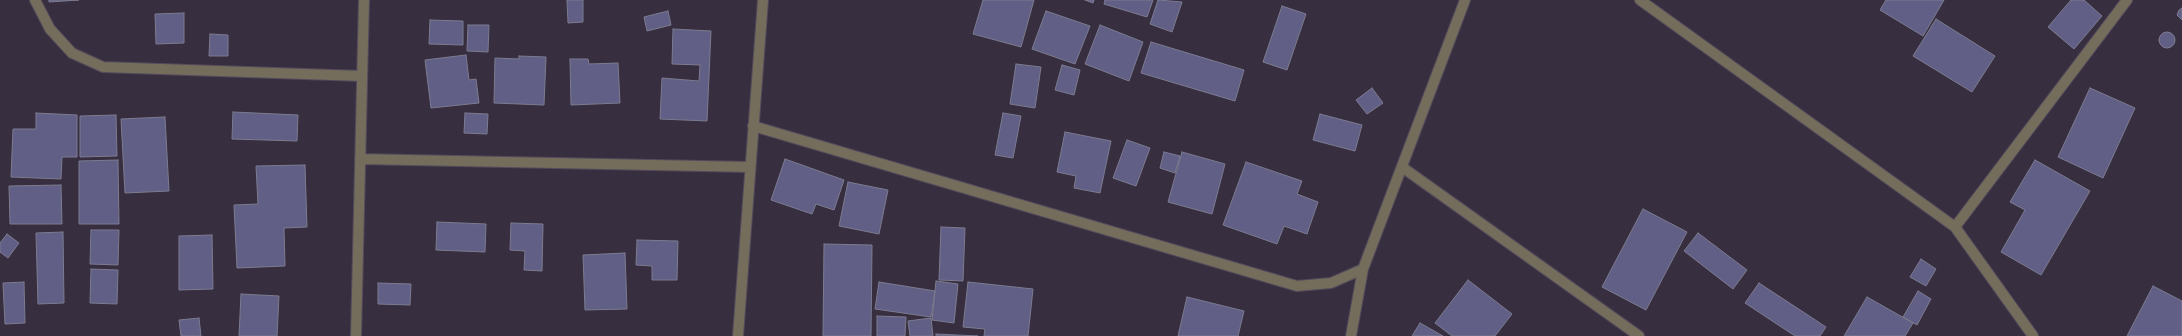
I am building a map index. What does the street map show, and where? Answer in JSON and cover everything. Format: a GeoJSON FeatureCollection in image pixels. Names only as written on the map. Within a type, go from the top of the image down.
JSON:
{"type":"FeatureCollection","features":[{"type":"Feature","properties":{"kind":"street"},"geometry":{"type":"LineString","coordinates":[[35,0],[50,29],[72,53],[102,67],[362,76]]}},
{"type":"Feature","properties":{"kind":"street"},"geometry":{"type":"LineString","coordinates":[[356,336],[364,0]]}},
{"type":"Feature","properties":{"kind":"street"},"geometry":{"type":"LineString","coordinates":[[738,336],[763,0]]}},
{"type":"Feature","properties":{"kind":"street"},"geometry":{"type":"LineString","coordinates":[[1351,336],[1363,269],[1465,0]]}},
{"type":"Feature","properties":{"kind":"street"},"geometry":{"type":"LineString","coordinates":[[1640,0],[1955,227],[2033,336]]}},
{"type":"Feature","properties":{"kind":"street"},"geometry":{"type":"LineString","coordinates":[[1955,227],[2127,0]]}},
{"type":"Feature","properties":{"kind":"street"},"geometry":{"type":"LineString","coordinates":[[753,126],[1297,286],[1331,284],[1363,269]]}},
{"type":"Feature","properties":{"kind":"street"},"geometry":{"type":"LineString","coordinates":[[360,159],[750,167]]}},
{"type":"Feature","properties":{"kind":"street"},"geometry":{"type":"LineString","coordinates":[[1402,167],[1639,336]]}},
{"type":"Feature","properties":{"kind":"building"},"geometry":{"type":"Polygon","coordinates":[[[49,0],[79,0],[49,2],[49,0]]]}},
{"type":"Feature","properties":{"kind":"building"},"geometry":{"type":"Polygon","coordinates":[[[567,0],[583,0],[583,22],[568,23],[567,0]]]}},
{"type":"Feature","properties":{"kind":"building"},"geometry":{"type":"Polygon","coordinates":[[[983,0],[1034,0],[1021,47],[973,34],[983,0]]]}},
{"type":"Feature","properties":{"kind":"building"},"geometry":{"type":"Polygon","coordinates":[[[1085,0],[1094,0],[1093,3],[1085,0]]]}},
{"type":"Feature","properties":{"kind":"building"},"geometry":{"type":"Polygon","coordinates":[[[1105,0],[1153,0],[1147,17],[1104,4],[1105,0]]]}},
{"type":"Feature","properties":{"kind":"building"},"geometry":{"type":"Polygon","coordinates":[[[1158,0],[1182,2],[1172,32],[1150,24],[1158,0]]]}},
{"type":"Feature","properties":{"kind":"building"},"geometry":{"type":"Polygon","coordinates":[[[1886,0],[1944,0],[1923,36],[1880,10],[1886,0]]]}},
{"type":"Feature","properties":{"kind":"building"},"geometry":{"type":"Polygon","coordinates":[[[2071,0],[2084,0],[2102,16],[2074,49],[2048,27],[2071,0]]]}},
{"type":"Feature","properties":{"kind":"building"},"geometry":{"type":"Polygon","coordinates":[[[1282,6],[1306,14],[1287,70],[1263,62],[1282,6]]]}},
{"type":"Feature","properties":{"kind":"building"},"geometry":{"type":"Polygon","coordinates":[[[2182,8],[2182,20],[2177,15],[2179,10],[2182,8]]]}},
{"type":"Feature","properties":{"kind":"building"},"geometry":{"type":"Polygon","coordinates":[[[668,11],[671,25],[647,31],[644,17],[668,11]]]}},
{"type":"Feature","properties":{"kind":"building"},"geometry":{"type":"Polygon","coordinates":[[[1046,11],[1090,26],[1075,64],[1032,49],[1046,11]]]}},
{"type":"Feature","properties":{"kind":"building"},"geometry":{"type":"Polygon","coordinates":[[[184,13],[184,43],[156,44],[155,14],[184,13]]]}},
{"type":"Feature","properties":{"kind":"building"},"geometry":{"type":"Polygon","coordinates":[[[1936,19],[1995,56],[1972,92],[1913,56],[1936,19]]]}},
{"type":"Feature","properties":{"kind":"building"},"geometry":{"type":"Polygon","coordinates":[[[430,20],[463,21],[463,45],[429,44],[430,20]]]}},
{"type":"Feature","properties":{"kind":"building"},"geometry":{"type":"Polygon","coordinates":[[[468,25],[489,25],[488,52],[467,51],[468,25]]]}},
{"type":"Feature","properties":{"kind":"building"},"geometry":{"type":"Polygon","coordinates":[[[1100,25],[1143,42],[1129,81],[1085,64],[1100,25]]]}},
{"type":"Feature","properties":{"kind":"building"},"geometry":{"type":"Polygon","coordinates":[[[673,29],[711,31],[707,121],[660,119],[662,78],[699,81],[700,65],[672,64],[673,29]]]}},
{"type":"Feature","properties":{"kind":"building"},"geometry":{"type":"Polygon","coordinates":[[[2167,32],[2174,37],[2175,40],[2170,47],[2167,48],[2160,43],[2159,40],[2164,33],[2167,32]]]}},
{"type":"Feature","properties":{"kind":"building"},"geometry":{"type":"Polygon","coordinates":[[[210,34],[228,35],[228,56],[209,56],[210,34]]]}},
{"type":"Feature","properties":{"kind":"building"},"geometry":{"type":"Polygon","coordinates":[[[1151,42],[1244,70],[1235,101],[1141,73],[1151,42]]]}},
{"type":"Feature","properties":{"kind":"building"},"geometry":{"type":"Polygon","coordinates":[[[466,55],[469,80],[476,79],[479,103],[431,108],[425,60],[466,55]]]}},
{"type":"Feature","properties":{"kind":"building"},"geometry":{"type":"Polygon","coordinates":[[[519,56],[546,57],[544,105],[494,103],[495,58],[519,59],[519,56]]]}},
{"type":"Feature","properties":{"kind":"building"},"geometry":{"type":"Polygon","coordinates":[[[570,59],[588,59],[589,64],[618,63],[620,103],[571,105],[570,59]]]}},
{"type":"Feature","properties":{"kind":"building"},"geometry":{"type":"Polygon","coordinates":[[[1016,64],[1041,67],[1035,108],[1010,104],[1016,64]]]}},
{"type":"Feature","properties":{"kind":"building"},"geometry":{"type":"Polygon","coordinates":[[[1062,65],[1080,70],[1074,95],[1055,90],[1062,65]]]}},
{"type":"Feature","properties":{"kind":"building"},"geometry":{"type":"Polygon","coordinates":[[[1372,88],[1383,103],[1367,114],[1356,100],[1372,88]]]}},
{"type":"Feature","properties":{"kind":"building"},"geometry":{"type":"Polygon","coordinates":[[[2090,88],[2135,108],[2103,178],[2058,157],[2090,88]]]}},
{"type":"Feature","properties":{"kind":"building"},"geometry":{"type":"Polygon","coordinates":[[[233,112],[298,115],[297,141],[232,139],[233,112]]]}},
{"type":"Feature","properties":{"kind":"building"},"geometry":{"type":"Polygon","coordinates":[[[36,113],[77,115],[77,157],[62,157],[61,179],[11,177],[13,129],[36,129],[36,113]]]}},
{"type":"Feature","properties":{"kind":"building"},"geometry":{"type":"Polygon","coordinates":[[[465,113],[488,114],[487,134],[464,133],[465,113]]]}},
{"type":"Feature","properties":{"kind":"building"},"geometry":{"type":"Polygon","coordinates":[[[1003,113],[1021,116],[1013,158],[995,155],[1003,113]]]}},
{"type":"Feature","properties":{"kind":"building"},"geometry":{"type":"Polygon","coordinates":[[[1320,114],[1362,125],[1355,151],[1313,140],[1320,114]]]}},
{"type":"Feature","properties":{"kind":"building"},"geometry":{"type":"Polygon","coordinates":[[[116,115],[117,156],[80,157],[80,116],[116,115]]]}},
{"type":"Feature","properties":{"kind":"building"},"geometry":{"type":"Polygon","coordinates":[[[165,117],[169,191],[125,193],[121,119],[165,117]]]}},
{"type":"Feature","properties":{"kind":"building"},"geometry":{"type":"Polygon","coordinates":[[[1065,132],[1111,141],[1100,193],[1074,188],[1076,176],[1057,172],[1065,132]]]}},
{"type":"Feature","properties":{"kind":"building"},"geometry":{"type":"Polygon","coordinates":[[[1127,140],[1150,148],[1136,186],[1113,178],[1127,140]]]}},
{"type":"Feature","properties":{"kind":"building"},"geometry":{"type":"Polygon","coordinates":[[[1164,152],[1180,156],[1175,173],[1160,168],[1164,152]]]}},
{"type":"Feature","properties":{"kind":"building"},"geometry":{"type":"Polygon","coordinates":[[[1182,152],[1225,164],[1212,214],[1168,202],[1182,152]]]}},
{"type":"Feature","properties":{"kind":"building"},"geometry":{"type":"Polygon","coordinates":[[[785,159],[844,180],[834,210],[816,204],[812,214],[771,200],[785,159]]]}},
{"type":"Feature","properties":{"kind":"building"},"geometry":{"type":"Polygon","coordinates":[[[118,160],[119,224],[79,224],[79,161],[118,160]]]}},
{"type":"Feature","properties":{"kind":"building"},"geometry":{"type":"Polygon","coordinates":[[[2035,160],[2090,191],[2041,275],[2001,252],[2025,210],[2010,202],[2035,160]]]}},
{"type":"Feature","properties":{"kind":"building"},"geometry":{"type":"Polygon","coordinates":[[[1246,162],[1302,181],[1297,194],[1318,202],[1307,234],[1284,226],[1277,244],[1223,225],[1246,162]]]}},
{"type":"Feature","properties":{"kind":"building"},"geometry":{"type":"Polygon","coordinates":[[[305,165],[307,227],[284,228],[285,266],[237,268],[234,205],[258,204],[256,166],[305,165]]]}},
{"type":"Feature","properties":{"kind":"building"},"geometry":{"type":"Polygon","coordinates":[[[848,182],[888,190],[879,234],[839,226],[848,182]]]}},
{"type":"Feature","properties":{"kind":"building"},"geometry":{"type":"Polygon","coordinates":[[[61,185],[62,224],[10,224],[9,186],[61,185]]]}},
{"type":"Feature","properties":{"kind":"building"},"geometry":{"type":"Polygon","coordinates":[[[1643,209],[1687,232],[1646,310],[1602,287],[1643,209]]]}},
{"type":"Feature","properties":{"kind":"building"},"geometry":{"type":"Polygon","coordinates":[[[437,222],[486,224],[485,252],[436,250],[437,222]]]}},
{"type":"Feature","properties":{"kind":"building"},"geometry":{"type":"Polygon","coordinates":[[[511,223],[543,224],[542,271],[524,270],[525,251],[510,250],[511,223]]]}},
{"type":"Feature","properties":{"kind":"building"},"geometry":{"type":"Polygon","coordinates":[[[941,227],[965,228],[963,281],[939,280],[941,227]]]}},
{"type":"Feature","properties":{"kind":"building"},"geometry":{"type":"Polygon","coordinates":[[[91,230],[119,230],[118,265],[90,264],[91,230]]]}},
{"type":"Feature","properties":{"kind":"building"},"geometry":{"type":"Polygon","coordinates":[[[63,232],[64,303],[38,304],[36,233],[63,232]]]}},
{"type":"Feature","properties":{"kind":"building"},"geometry":{"type":"Polygon","coordinates":[[[1698,233],[1747,270],[1733,289],[1684,251],[1698,233]]]}},
{"type":"Feature","properties":{"kind":"building"},"geometry":{"type":"Polygon","coordinates":[[[7,234],[19,243],[8,258],[0,252],[0,243],[7,234]]]}},
{"type":"Feature","properties":{"kind":"building"},"geometry":{"type":"Polygon","coordinates":[[[212,235],[213,289],[179,290],[179,236],[212,235]]]}},
{"type":"Feature","properties":{"kind":"building"},"geometry":{"type":"Polygon","coordinates":[[[637,240],[678,241],[677,280],[652,280],[652,266],[636,265],[637,240]]]}},
{"type":"Feature","properties":{"kind":"building"},"geometry":{"type":"Polygon","coordinates":[[[824,244],[872,245],[871,336],[823,336],[824,244]]]}},
{"type":"Feature","properties":{"kind":"building"},"geometry":{"type":"Polygon","coordinates":[[[625,253],[627,309],[585,310],[583,255],[625,253]]]}},
{"type":"Feature","properties":{"kind":"building"},"geometry":{"type":"Polygon","coordinates":[[[1921,259],[1936,269],[1926,286],[1910,277],[1921,259]]]}},
{"type":"Feature","properties":{"kind":"building"},"geometry":{"type":"Polygon","coordinates":[[[91,269],[118,270],[117,304],[90,303],[91,269]]]}},
{"type":"Feature","properties":{"kind":"building"},"geometry":{"type":"Polygon","coordinates":[[[1468,280],[1512,314],[1495,336],[1452,336],[1435,323],[1468,280]]]}},
{"type":"Feature","properties":{"kind":"building"},"geometry":{"type":"Polygon","coordinates":[[[936,281],[958,284],[954,323],[932,320],[936,281]]]}},
{"type":"Feature","properties":{"kind":"building"},"geometry":{"type":"Polygon","coordinates":[[[24,282],[25,323],[5,324],[3,283],[24,282]]]}},
{"type":"Feature","properties":{"kind":"building"},"geometry":{"type":"Polygon","coordinates":[[[879,282],[935,291],[931,317],[875,309],[879,282]]]}},
{"type":"Feature","properties":{"kind":"building"},"geometry":{"type":"Polygon","coordinates":[[[968,282],[1033,289],[1028,336],[984,336],[985,329],[963,327],[968,282]]]}},
{"type":"Feature","properties":{"kind":"building"},"geometry":{"type":"Polygon","coordinates":[[[378,283],[411,284],[410,305],[378,304],[378,283]]]}},
{"type":"Feature","properties":{"kind":"building"},"geometry":{"type":"Polygon","coordinates":[[[1759,283],[1826,327],[1820,336],[1795,336],[1745,303],[1759,283]]]}},
{"type":"Feature","properties":{"kind":"building"},"geometry":{"type":"Polygon","coordinates":[[[2153,286],[2182,301],[2182,336],[2127,336],[2153,286]]]}},
{"type":"Feature","properties":{"kind":"building"},"geometry":{"type":"Polygon","coordinates":[[[1918,291],[1931,299],[1917,325],[1903,317],[1918,291]]]}},
{"type":"Feature","properties":{"kind":"building"},"geometry":{"type":"Polygon","coordinates":[[[241,294],[279,296],[277,336],[239,336],[241,294]]]}},
{"type":"Feature","properties":{"kind":"building"},"geometry":{"type":"Polygon","coordinates":[[[1187,297],[1244,311],[1238,336],[1178,336],[1187,297]]]}},
{"type":"Feature","properties":{"kind":"building"},"geometry":{"type":"Polygon","coordinates":[[[1867,297],[1913,323],[1905,336],[1844,336],[1867,297]]]}},
{"type":"Feature","properties":{"kind":"building"},"geometry":{"type":"Polygon","coordinates":[[[877,316],[906,317],[905,336],[877,336],[877,316]]]}},
{"type":"Feature","properties":{"kind":"building"},"geometry":{"type":"Polygon","coordinates":[[[199,318],[201,336],[181,336],[179,320],[199,318]]]}},
{"type":"Feature","properties":{"kind":"building"},"geometry":{"type":"Polygon","coordinates":[[[931,318],[933,336],[910,336],[908,321],[931,318]]]}},
{"type":"Feature","properties":{"kind":"building"},"geometry":{"type":"Polygon","coordinates":[[[1420,323],[1443,336],[1412,336],[1420,323]]]}},
{"type":"Feature","properties":{"kind":"building"},"geometry":{"type":"Polygon","coordinates":[[[936,334],[978,336],[936,336],[936,334]]]}}]}
